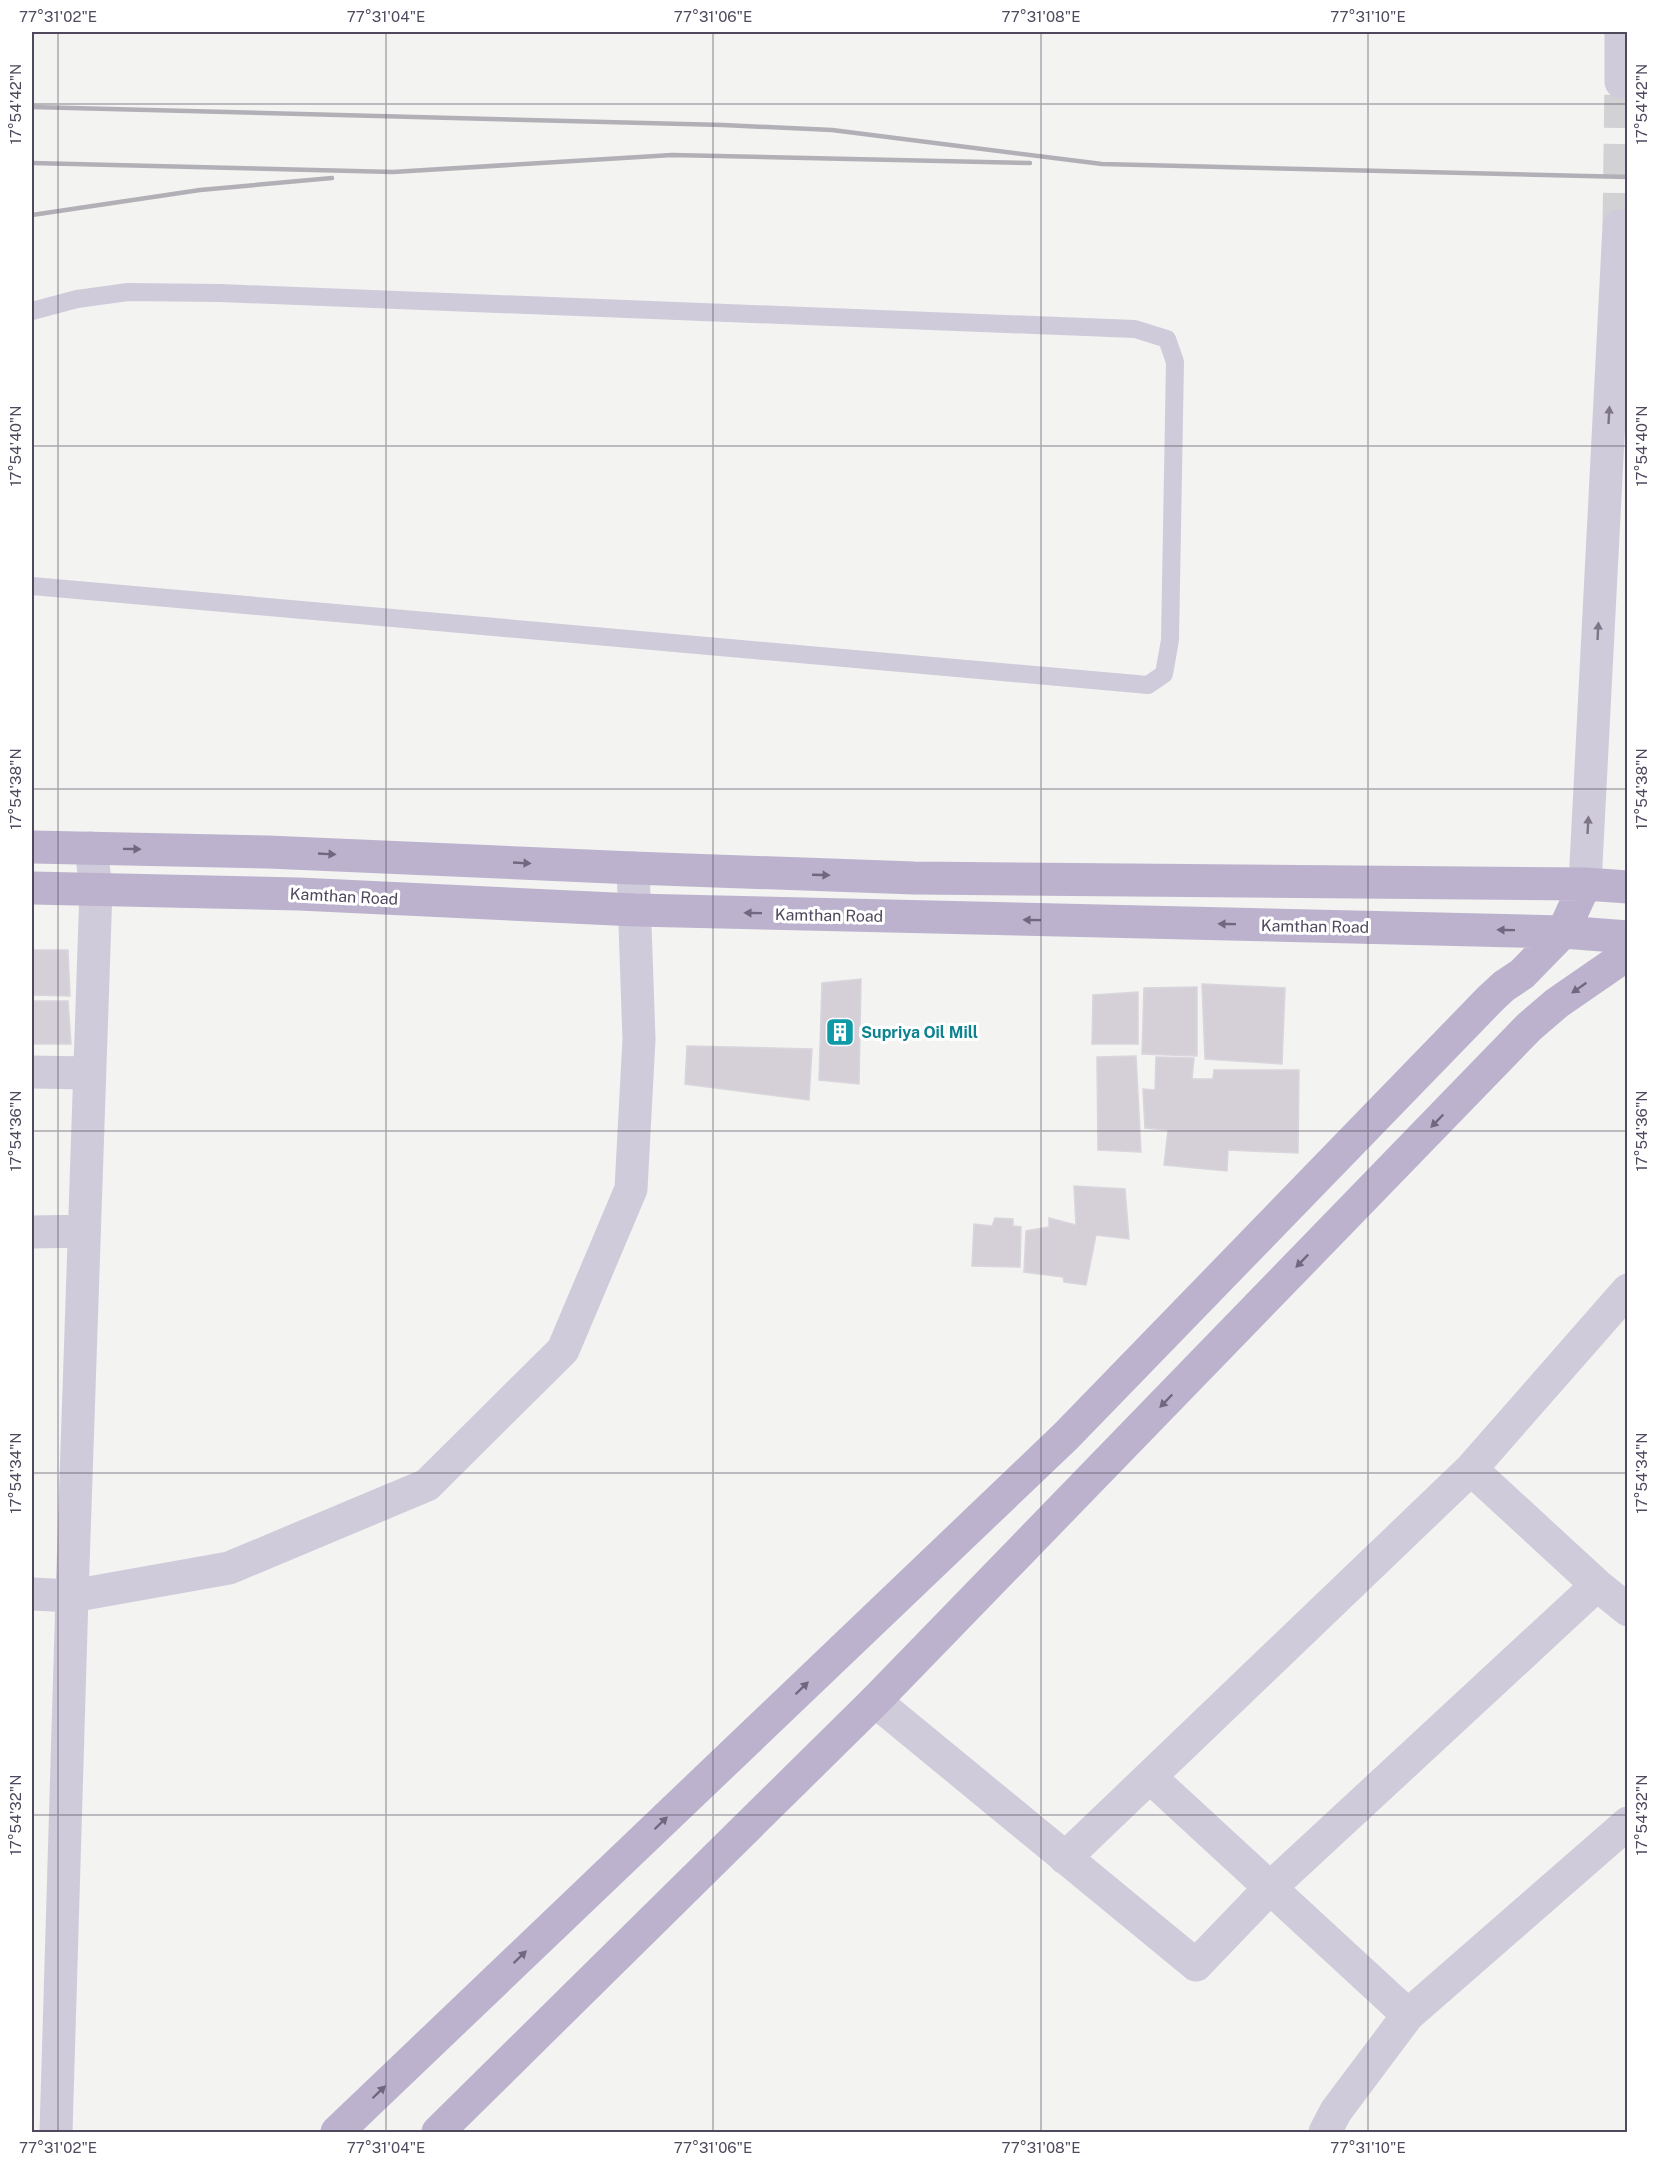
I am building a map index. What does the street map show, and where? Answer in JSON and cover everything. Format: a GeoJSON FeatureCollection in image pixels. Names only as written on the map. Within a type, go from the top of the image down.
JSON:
{"type":"FeatureCollection","features":[{"type":"Feature","properties":{"kind":"main road"},"geometry":{"type":"LineString","coordinates":[[32,847],[268,852],[914,878],[1585,884],[1628,887]]}},
{"type":"Feature","properties":{"kind":"main road"},"geometry":{"type":"LineString","coordinates":[[337,2133],[1066,1436],[1491,998],[1522,974],[1563,932],[1585,884]]}},
{"type":"Feature","properties":{"kind":"main road","name":"Kamthan Road"},"geometry":{"type":"LineString","coordinates":[[32,888],[298,894],[635,910],[1563,932],[1628,937]]}},
{"type":"Feature","properties":{"kind":"main road"},"geometry":{"type":"LineString","coordinates":[[438,2133],[875,1701],[1528,1027],[1557,1003],[1628,954]]}},
{"type":"Feature","properties":{"kind":"street"},"geometry":{"type":"LineString","coordinates":[[1621,32],[1621,82]]}},
{"type":"Feature","properties":{"kind":"street"},"geometry":{"type":"LineString","coordinates":[[1585,884],[1619,226]]}},
{"type":"Feature","properties":{"kind":"street"},"geometry":{"type":"LineString","coordinates":[[56,2133],[96,889],[91,848]]}},
{"type":"Feature","properties":{"kind":"street"},"geometry":{"type":"LineString","coordinates":[[32,1594],[72,1596],[229,1568],[427,1485],[563,1350],[631,1189],[639,1039],[633,868]]}},
{"type":"Feature","properties":{"kind":"street"},"geometry":{"type":"LineString","coordinates":[[32,1072],[89,1073]]}},
{"type":"Feature","properties":{"kind":"street"},"geometry":{"type":"LineString","coordinates":[[32,1232],[84,1231]]}},
{"type":"Feature","properties":{"kind":"street"},"geometry":{"type":"LineString","coordinates":[[1065,1858],[1471,1469],[1628,1290]]}},
{"type":"Feature","properties":{"kind":"street"},"geometry":{"type":"LineString","coordinates":[[1471,1469],[1597,1585],[1628,1610]]}},
{"type":"Feature","properties":{"kind":"street"},"geometry":{"type":"LineString","coordinates":[[875,1701],[1196,1965],[1270,1888],[1597,1585]]}},
{"type":"Feature","properties":{"kind":"street"},"geometry":{"type":"LineString","coordinates":[[1150,1777],[1408,2015]]}},
{"type":"Feature","properties":{"kind":"street"},"geometry":{"type":"LineString","coordinates":[[1325,2133],[1336,2111],[1408,2015],[1628,1823]]}},
{"type":"Feature","properties":{"kind":"lane"},"geometry":{"type":"LineString","coordinates":[[32,311],[77,299],[128,292],[220,293],[1135,329],[1167,339],[1175,362],[1170,640],[1164,674],[1148,685],[32,586]]}},
{"type":"Feature","properties":{"kind":"building"},"geometry":{"type":"Polygon","coordinates":[[[32,950],[68,950],[70,996],[32,995],[32,950]]]}},
{"type":"Feature","properties":{"kind":"building","name":"Supriya Oil Mill"},"geometry":{"type":"Polygon","coordinates":[[[861,979],[859,1084],[819,1080],[822,983],[861,979]]]}},
{"type":"Feature","properties":{"kind":"building"},"geometry":{"type":"Polygon","coordinates":[[[1202,984],[1285,988],[1282,1064],[1205,1059],[1202,984]]]}},
{"type":"Feature","properties":{"kind":"building"},"geometry":{"type":"Polygon","coordinates":[[[1197,987],[1197,1056],[1142,1054],[1144,988],[1197,987]]]}},
{"type":"Feature","properties":{"kind":"building"},"geometry":{"type":"Polygon","coordinates":[[[1138,992],[1138,1044],[1092,1044],[1093,995],[1138,992]]]}},
{"type":"Feature","properties":{"kind":"building"},"geometry":{"type":"Polygon","coordinates":[[[32,1001],[68,1001],[71,1044],[32,1044],[32,1001]]]}},
{"type":"Feature","properties":{"kind":"building"},"geometry":{"type":"Polygon","coordinates":[[[687,1046],[812,1049],[809,1100],[685,1084],[687,1046]]]}},
{"type":"Feature","properties":{"kind":"building"},"geometry":{"type":"Polygon","coordinates":[[[1136,1056],[1141,1152],[1098,1150],[1097,1057],[1136,1056]]]}},
{"type":"Feature","properties":{"kind":"building"},"geometry":{"type":"Polygon","coordinates":[[[1156,1057],[1194,1058],[1192,1079],[1213,1079],[1214,1070],[1299,1070],[1298,1153],[1228,1150],[1227,1171],[1164,1165],[1168,1130],[1145,1128],[1143,1089],[1155,1090],[1156,1057]]]}},
{"type":"Feature","properties":{"kind":"building"},"geometry":{"type":"Polygon","coordinates":[[[1074,1186],[1125,1189],[1129,1239],[1096,1235],[1086,1285],[1064,1282],[1063,1277],[1024,1272],[1026,1231],[1049,1227],[1049,1218],[1076,1225],[1074,1186]]]}},
{"type":"Feature","properties":{"kind":"building"},"geometry":{"type":"Polygon","coordinates":[[[995,1218],[1013,1219],[1013,1226],[1021,1227],[1020,1267],[972,1266],[974,1224],[992,1226],[995,1218]]]}},
{"type":"Feature","properties":{"kind":"tunnel"},"geometry":{"type":"LineString","coordinates":[[1619,226],[1621,82]]}},
{"type":"Feature","properties":{"kind":"railway"},"geometry":{"type":"LineString","coordinates":[[32,107],[723,125],[832,130],[1102,164],[1628,177]]}},
{"type":"Feature","properties":{"kind":"railway"},"geometry":{"type":"LineString","coordinates":[[32,163],[393,172],[672,155],[1030,163]]}},
{"type":"Feature","properties":{"kind":"railway"},"geometry":{"type":"LineString","coordinates":[[32,215],[200,190],[332,178]]}},
{"type":"Feature","properties":{"kind":"place","name":"Supriya Oil Mill"},"geometry":{"type":"Point","coordinates":[840,1032]}}]}
